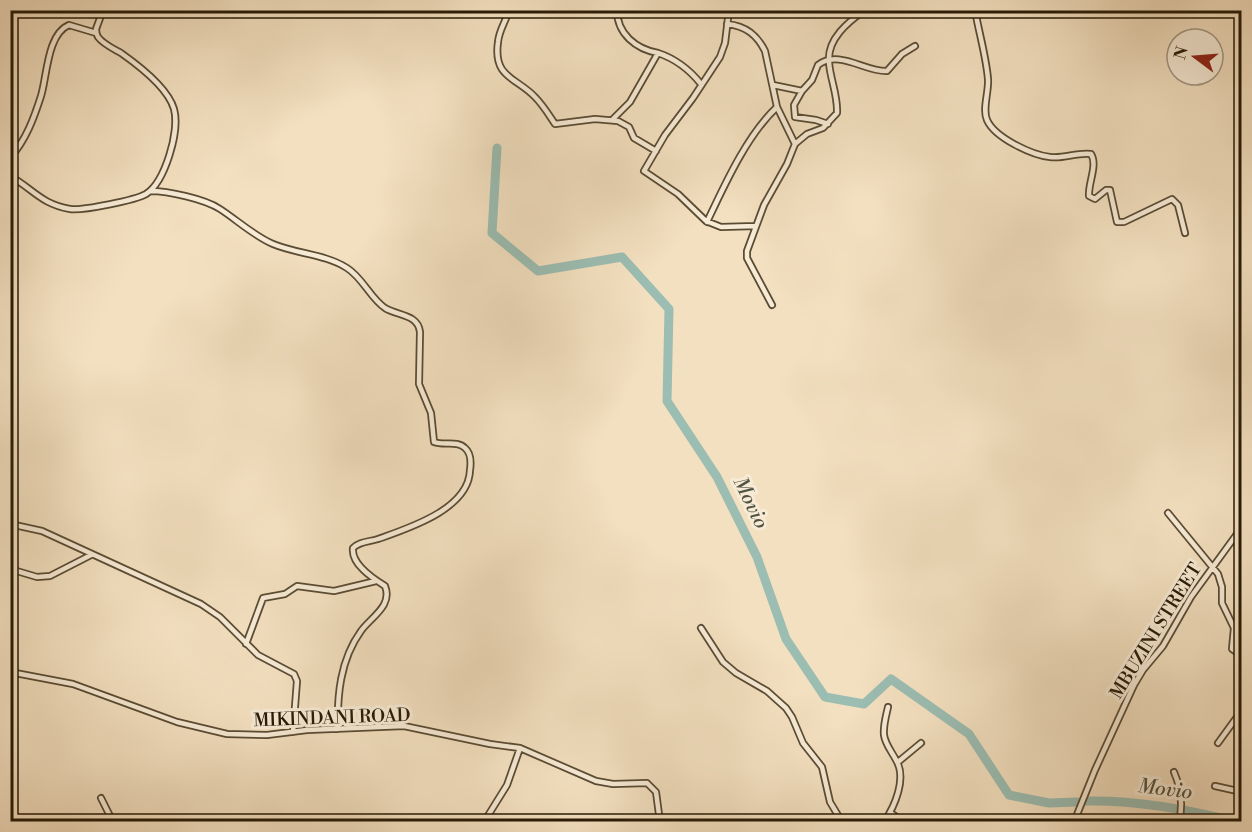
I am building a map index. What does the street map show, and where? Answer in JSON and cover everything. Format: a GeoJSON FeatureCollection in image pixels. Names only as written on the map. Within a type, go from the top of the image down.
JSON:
{"type":"FeatureCollection","features":[{"type":"Feature","properties":{"kind":"street"},"geometry":{"type":"LineString","coordinates":[[103,10],[97,22],[96,33],[99,39],[142,69],[165,93],[174,108],[175,133],[171,154],[150,191]]}},
{"type":"Feature","properties":{"kind":"street"},"geometry":{"type":"LineString","coordinates":[[509,10],[498,43],[498,59],[505,74],[535,97],[556,124],[595,119],[626,123],[634,138],[656,151]]}},
{"type":"Feature","properties":{"kind":"street"},"geometry":{"type":"LineString","coordinates":[[617,10],[620,26],[629,40],[677,61],[687,68],[701,84]]}},
{"type":"Feature","properties":{"kind":"street"},"geometry":{"type":"LineString","coordinates":[[729,10],[723,50],[665,135],[644,169],[644,173],[678,194],[707,222],[729,228],[756,226]]}},
{"type":"Feature","properties":{"kind":"street"},"geometry":{"type":"LineString","coordinates":[[772,305],[747,258],[747,251],[764,205],[787,164],[795,144],[801,137],[817,132],[828,124],[837,113],[838,104],[828,61],[840,32],[853,18],[865,10]]}},
{"type":"Feature","properties":{"kind":"street"},"geometry":{"type":"LineString","coordinates":[[975,10],[988,77],[986,118],[993,129],[1025,150],[1049,158],[1091,154],[1094,160],[1089,196],[1095,199],[1106,190],[1110,190],[1116,222],[1124,222],[1172,199],[1178,205],[1185,233]]}},
{"type":"Feature","properties":{"kind":"street"},"geometry":{"type":"LineString","coordinates":[[728,24],[742,27],[758,38],[765,51],[777,107],[795,144]]}},
{"type":"Feature","properties":{"kind":"street"},"geometry":{"type":"LineString","coordinates":[[10,158],[25,138],[45,80],[46,66],[59,33],[69,25],[96,33]]}},
{"type":"Feature","properties":{"kind":"street"},"geometry":{"type":"LineString","coordinates":[[828,124],[816,120],[800,119],[795,117],[793,112],[794,105],[812,80],[818,65],[828,61],[846,61],[887,71],[902,54],[915,46]]}},
{"type":"Feature","properties":{"kind":"street"},"geometry":{"type":"LineString","coordinates":[[612,120],[630,102],[658,53]]}},
{"type":"Feature","properties":{"kind":"street"},"geometry":{"type":"LineString","coordinates":[[773,85],[802,91]]}},
{"type":"Feature","properties":{"kind":"street"},"geometry":{"type":"LineString","coordinates":[[707,222],[743,152],[761,123],[777,107]]}},
{"type":"Feature","properties":{"kind":"street"},"geometry":{"type":"LineString","coordinates":[[10,176],[45,201],[70,209],[82,210],[137,197],[150,191],[163,191],[208,202],[269,242],[338,263],[357,276],[386,309],[413,319],[419,326],[419,384],[431,413],[434,442],[464,446],[470,457],[469,482],[464,492],[442,512],[400,531],[360,543],[353,548],[352,554],[357,563],[376,581],[385,586],[387,601],[361,631],[347,657],[338,698],[338,729]]}},
{"type":"Feature","properties":{"kind":"street"},"geometry":{"type":"LineString","coordinates":[[1168,513],[1221,580],[1223,608],[1233,621],[1232,649],[1242,656]]}},
{"type":"Feature","properties":{"kind":"street"},"geometry":{"type":"LineString","coordinates":[[10,524],[42,531],[208,608],[262,658],[294,674],[297,681],[292,713],[292,732]]}},
{"type":"Feature","properties":{"kind":"street","name":"MBUZINI STREET"},"geometry":{"type":"LineString","coordinates":[[1074,822],[1095,770],[1143,670],[1163,646],[1191,597],[1242,527]]}},
{"type":"Feature","properties":{"kind":"street"},"geometry":{"type":"LineString","coordinates":[[10,569],[37,576],[50,576],[91,555]]}},
{"type":"Feature","properties":{"kind":"street"},"geometry":{"type":"LineString","coordinates":[[246,644],[263,598],[285,594],[297,586],[334,591],[376,581]]}},
{"type":"Feature","properties":{"kind":"street"},"geometry":{"type":"LineString","coordinates":[[701,628],[723,662],[736,673],[767,691],[786,708],[803,744],[822,766],[831,802],[842,822]]}},
{"type":"Feature","properties":{"kind":"street","name":"MIKINDANI ROAD"},"geometry":{"type":"LineString","coordinates":[[10,672],[73,684],[142,711],[227,734],[267,735],[404,726],[520,748],[596,781],[613,784],[647,783],[654,787],[656,792],[660,822]]}},
{"type":"Feature","properties":{"kind":"street"},"geometry":{"type":"LineString","coordinates":[[884,822],[891,813],[899,785],[898,762],[884,738],[888,707]]}},
{"type":"Feature","properties":{"kind":"street"},"geometry":{"type":"LineString","coordinates":[[1218,743],[1242,710]]}},
{"type":"Feature","properties":{"kind":"street"},"geometry":{"type":"LineString","coordinates":[[898,762],[921,743]]}},
{"type":"Feature","properties":{"kind":"street"},"geometry":{"type":"LineString","coordinates":[[484,822],[507,784],[520,748]]}},
{"type":"Feature","properties":{"kind":"street"},"geometry":{"type":"LineString","coordinates":[[1174,772],[1179,783],[1181,797],[1179,822]]}},
{"type":"Feature","properties":{"kind":"street"},"geometry":{"type":"LineString","coordinates":[[1215,786],[1242,792]]}},
{"type":"Feature","properties":{"kind":"street"},"geometry":{"type":"LineString","coordinates":[[101,798],[112,822]]}},
{"type":"Feature","properties":{"kind":"street"},"geometry":{"type":"LineString","coordinates":[[891,813],[903,822]]}},
{"type":"Feature","properties":{"kind":"waterway","name":"Movio"},"geometry":{"type":"LineString","coordinates":[[497,148],[492,233],[538,271],[622,257],[669,309],[667,401],[717,477],[757,557],[786,639],[825,697],[864,704],[891,679],[969,734],[1009,795],[1049,803],[1077,802]]}},
{"type":"Feature","properties":{"kind":"waterway","name":"Movio"},"geometry":{"type":"LineString","coordinates":[[1086,801],[1162,806],[1237,822]]}}]}
